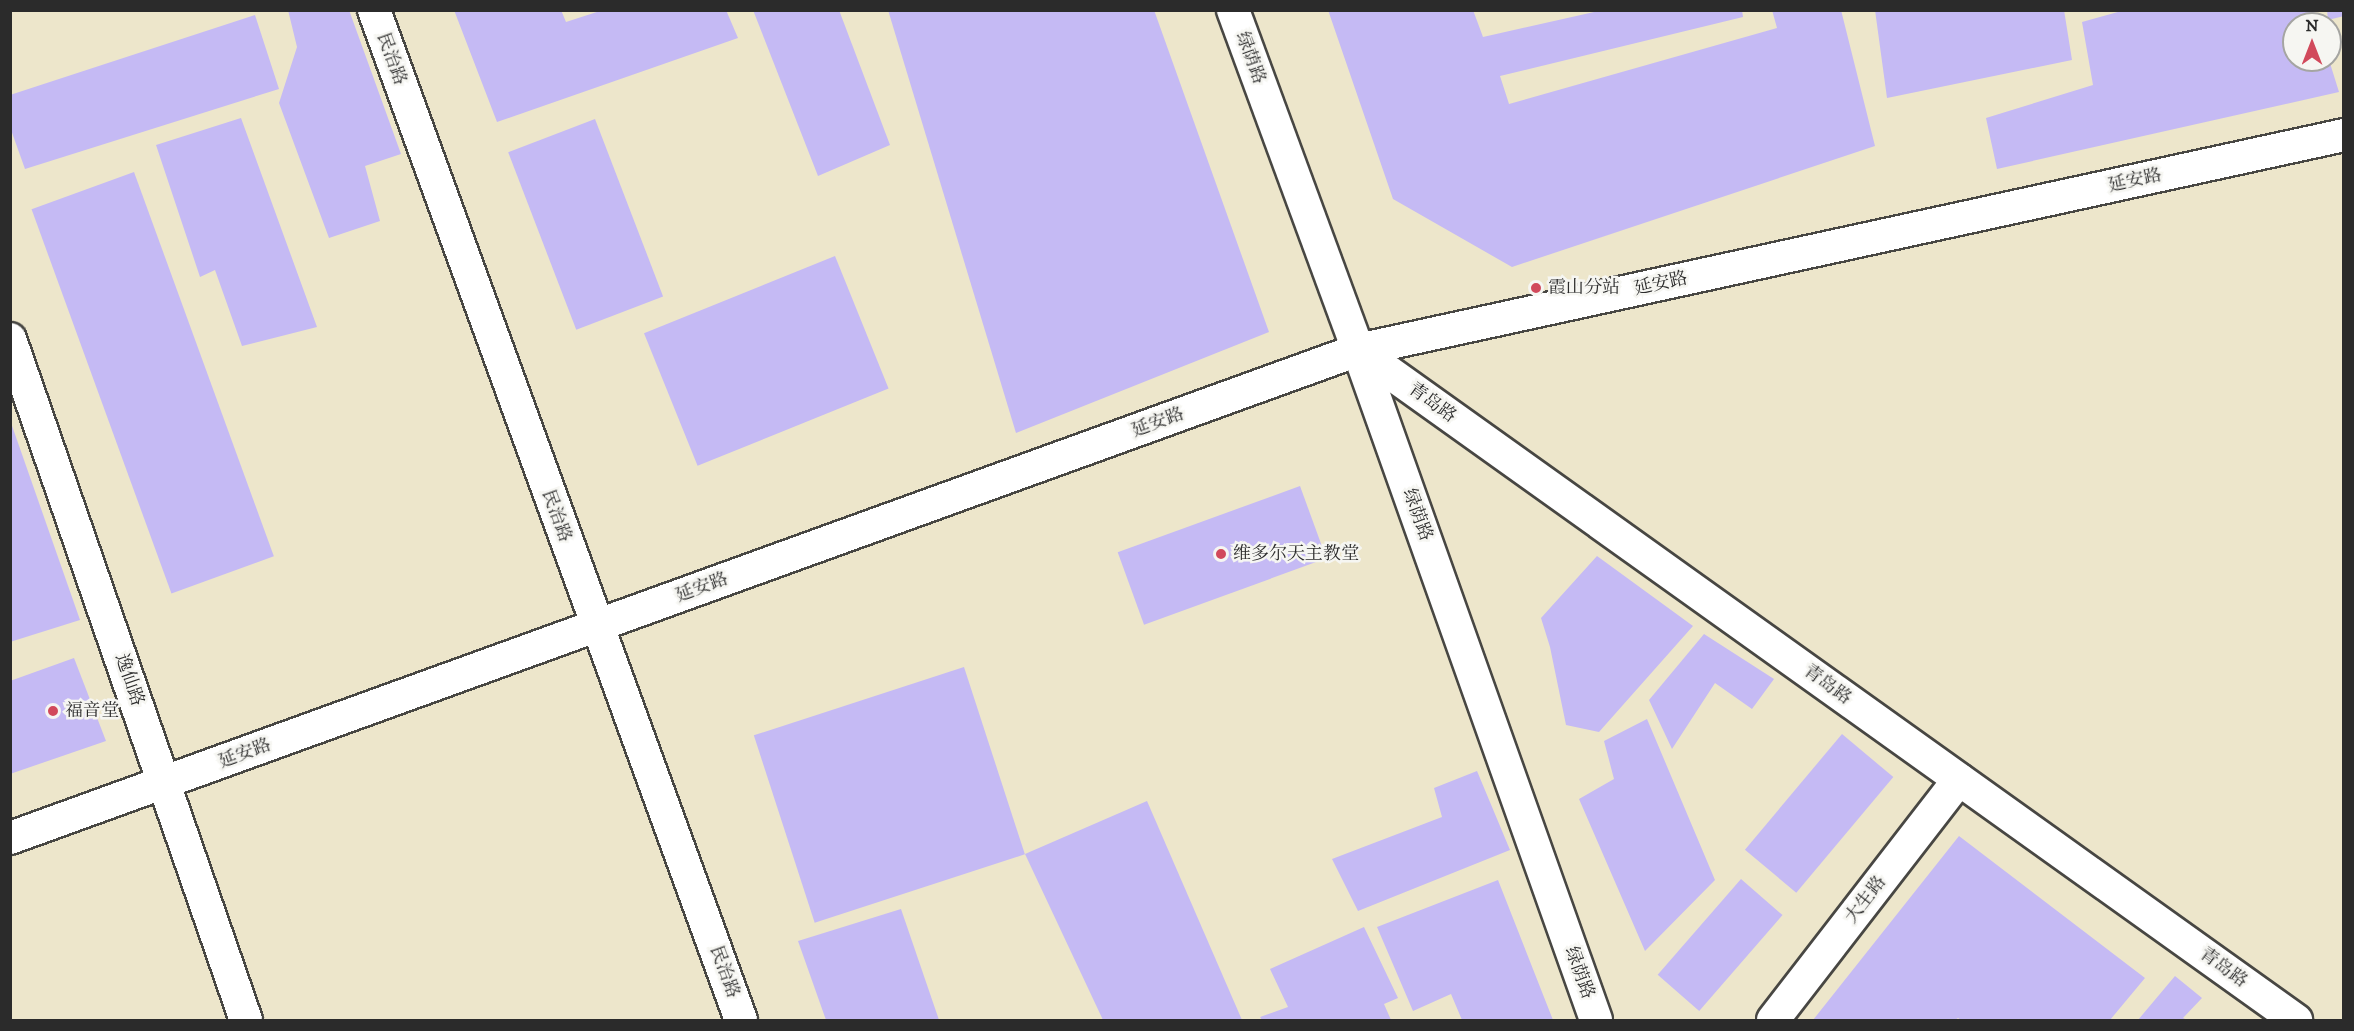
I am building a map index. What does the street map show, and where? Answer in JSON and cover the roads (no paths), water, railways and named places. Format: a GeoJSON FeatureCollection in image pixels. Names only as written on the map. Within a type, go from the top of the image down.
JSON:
{"type":"FeatureCollection","features":[{"type":"Feature","properties":{"kind":"street","name":"民治路"},"geometry":{"type":"LineString","coordinates":[[374,10],[596,627],[741,1020]]}},
{"type":"Feature","properties":{"kind":"street","name":"绿荫路"},"geometry":{"type":"LineString","coordinates":[[1233,10],[1358,350],[1596,1020]]}},
{"type":"Feature","properties":{"kind":"street","name":"延安路"},"geometry":{"type":"LineString","coordinates":[[10,838],[1358,350],[2343,135]]}},
{"type":"Feature","properties":{"kind":"street","name":"逸仙路"},"geometry":{"type":"LineString","coordinates":[[10,339],[246,1020]]}},
{"type":"Feature","properties":{"kind":"street","name":"青岛路"},"geometry":{"type":"LineString","coordinates":[[1358,350],[2296,1020]]}},
{"type":"Feature","properties":{"kind":"street","name":"大生路"},"geometry":{"type":"LineString","coordinates":[[1773,1020],[1959,779]]}},
{"type":"Feature","properties":{"kind":"place","name":"霞山分站"},"geometry":{"type":"Point","coordinates":[1536,288]}},
{"type":"Feature","properties":{"kind":"place","name":"维多尔天主教堂"},"geometry":{"type":"Point","coordinates":[1221,554]}},
{"type":"Feature","properties":{"kind":"place","name":"福音堂"},"geometry":{"type":"Point","coordinates":[53,711]}}]}
